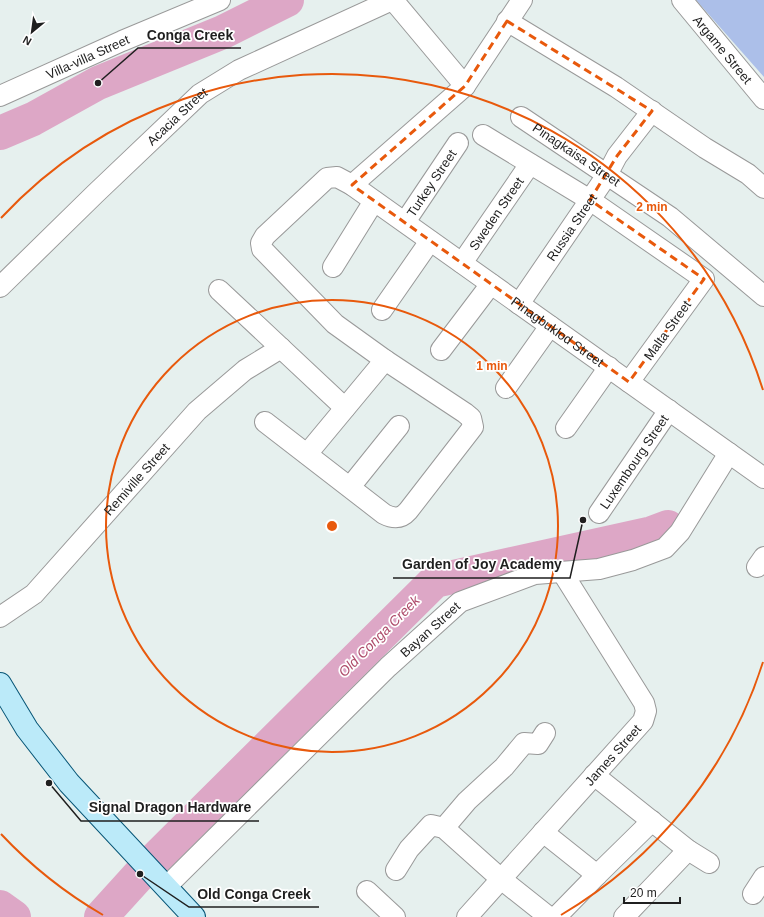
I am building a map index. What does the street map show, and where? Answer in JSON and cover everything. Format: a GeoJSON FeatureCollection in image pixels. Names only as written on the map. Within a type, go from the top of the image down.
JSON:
{"type":"FeatureCollection","features":[{"type":"Feature","properties":{"kind":"main road"},"geometry":{"type":"LineString","coordinates":[[0,684],[27,729],[69,783],[194,917]]}},
{"type":"Feature","properties":{"kind":"street","name":"Villa-villa Street"},"geometry":{"type":"LineString","coordinates":[[0,96],[122,41],[220,0]]}},
{"type":"Feature","properties":{"kind":"street"},"geometry":{"type":"LineString","coordinates":[[393,0],[465,86]]}},
{"type":"Feature","properties":{"kind":"street","name":"Acacia Street"},"geometry":{"type":"LineString","coordinates":[[0,287],[200,94],[238,70],[393,0]]}},
{"type":"Feature","properties":{"kind":"street"},"geometry":{"type":"LineString","coordinates":[[352,185],[465,86],[522,0]]}},
{"type":"Feature","properties":{"kind":"street","name":"Argame Street"},"geometry":{"type":"LineString","coordinates":[[682,0],[764,99]]}},
{"type":"Feature","properties":{"kind":"street"},"geometry":{"type":"LineString","coordinates":[[507,21],[559,51],[652,111],[705,148],[748,174],[764,188]]}},
{"type":"Feature","properties":{"kind":"street","name":"Russia Street"},"geometry":{"type":"LineString","coordinates":[[519,304],[607,175],[617,156],[652,111]]}},
{"type":"Feature","properties":{"kind":"street","name":"Pinagkaisa Street"},"geometry":{"type":"LineString","coordinates":[[521,117],[670,217],[764,296]]}},
{"type":"Feature","properties":{"kind":"street"},"geometry":{"type":"LineString","coordinates":[[483,135],[590,200]]}},
{"type":"Feature","properties":{"kind":"street","name":"Turkey Street"},"geometry":{"type":"LineString","coordinates":[[405,222],[458,143]]}},
{"type":"Feature","properties":{"kind":"street","name":"Sweden Street"},"geometry":{"type":"LineString","coordinates":[[462,263],[530,164]]}},
{"type":"Feature","properties":{"kind":"street","name":"Pinagbuklod Street"},"geometry":{"type":"LineString","coordinates":[[385,360],[326,316],[263,251],[261,246],[265,236],[326,178],[337,178],[352,185],[764,478]]}},
{"type":"Feature","properties":{"kind":"street","name":"Malta Street"},"geometry":{"type":"LineString","coordinates":[[590,200],[704,279],[629,382]]}},
{"type":"Feature","properties":{"kind":"street"},"geometry":{"type":"LineString","coordinates":[[333,267],[374,201]]}},
{"type":"Feature","properties":{"kind":"street"},"geometry":{"type":"LineString","coordinates":[[382,310],[430,241]]}},
{"type":"Feature","properties":{"kind":"street"},"geometry":{"type":"LineString","coordinates":[[441,350],[491,284]]}},
{"type":"Feature","properties":{"kind":"street"},"geometry":{"type":"LineString","coordinates":[[219,290],[345,408]]}},
{"type":"Feature","properties":{"kind":"street"},"geometry":{"type":"LineString","coordinates":[[506,388],[550,326]]}},
{"type":"Feature","properties":{"kind":"street","name":"Remiville Street"},"geometry":{"type":"LineString","coordinates":[[0,617],[34,594],[197,411],[245,370],[281,348]]}},
{"type":"Feature","properties":{"kind":"street"},"geometry":{"type":"LineString","coordinates":[[265,422],[384,514],[390,517],[401,517],[418,498],[473,427],[471,418],[465,413],[385,360],[307,454]]}},
{"type":"Feature","properties":{"kind":"street"},"geometry":{"type":"LineString","coordinates":[[566,428],[609,367]]}},
{"type":"Feature","properties":{"kind":"street","name":"Luxembourg Street"},"geometry":{"type":"LineString","coordinates":[[599,513],[669,410]]}},
{"type":"Feature","properties":{"kind":"street"},"geometry":{"type":"LineString","coordinates":[[350,488],[399,426]]}},
{"type":"Feature","properties":{"kind":"street","name":"Bayan Street"},"geometry":{"type":"LineString","coordinates":[[166,887],[388,667],[460,602],[535,574],[599,569],[633,560],[665,548],[680,532],[729,453]]}},
{"type":"Feature","properties":{"kind":"street","name":"James Street"},"geometry":{"type":"LineString","coordinates":[[467,917],[643,721],[646,711],[644,703],[562,572]]}},
{"type":"Feature","properties":{"kind":"street"},"geometry":{"type":"LineString","coordinates":[[444,828],[468,801],[504,767],[524,743],[538,744],[545,734]]}},
{"type":"Feature","properties":{"kind":"street"},"geometry":{"type":"LineString","coordinates":[[594,775],[688,850],[709,863]]}},
{"type":"Feature","properties":{"kind":"street"},"geometry":{"type":"LineString","coordinates":[[556,917],[652,821]]}},
{"type":"Feature","properties":{"kind":"street"},"geometry":{"type":"LineString","coordinates":[[396,870],[409,849],[431,825],[444,828],[500,879],[550,917]]}},
{"type":"Feature","properties":{"kind":"street"},"geometry":{"type":"LineString","coordinates":[[543,832],[597,875]]}},
{"type":"Feature","properties":{"kind":"street"},"geometry":{"type":"LineString","coordinates":[[624,917],[688,850]]}},
{"type":"Feature","properties":{"kind":"street"},"geometry":{"type":"LineString","coordinates":[[753,894],[764,877]]}},
{"type":"Feature","properties":{"kind":"street"},"geometry":{"type":"LineString","coordinates":[[367,891],[395,917]]}},
{"type":"Feature","properties":{"kind":"highlighted area"},"geometry":{"type":"Polygon","coordinates":[[[507,21],[652,111],[617,156],[590,200],[704,279],[629,382],[352,185],[465,86],[507,21]]]}},
{"type":"Feature","properties":{"kind":"shaded area"},"geometry":{"type":"Polygon","coordinates":[[[696,0],[764,0],[764,77],[696,0]]]}},
{"type":"Feature","properties":{"kind":"waterway"},"geometry":{"type":"LineString","coordinates":[[0,133],[33,119],[98,83],[223,32],[287,0]]}},
{"type":"Feature","properties":{"kind":"waterway","name":"Old Conga Creek"},"geometry":{"type":"LineString","coordinates":[[155,859],[435,581],[652,533],[668,527]]}},
{"type":"Feature","properties":{"kind":"waterway","name":"Old Conga Creek"},"geometry":{"type":"LineString","coordinates":[[101,917],[140,874]]}},
{"type":"Feature","properties":{"kind":"waterway","name":"Old Conga Creek"},"geometry":{"type":"LineString","coordinates":[[0,907],[14,917]]}},
{"type":"Feature","properties":{"kind":"place","name":"Conga Creek"},"geometry":{"type":"Point","coordinates":[98,83]}},
{"type":"Feature","properties":{"kind":"place","name":"Garden of Joy Academy"},"geometry":{"type":"Point","coordinates":[583,520]}},
{"type":"Feature","properties":{"kind":"place","name":"Signal Dragon Hardware"},"geometry":{"type":"Point","coordinates":[49,783]}},
{"type":"Feature","properties":{"kind":"place","name":"Old Conga Creek"},"geometry":{"type":"Point","coordinates":[140,874]}}]}
